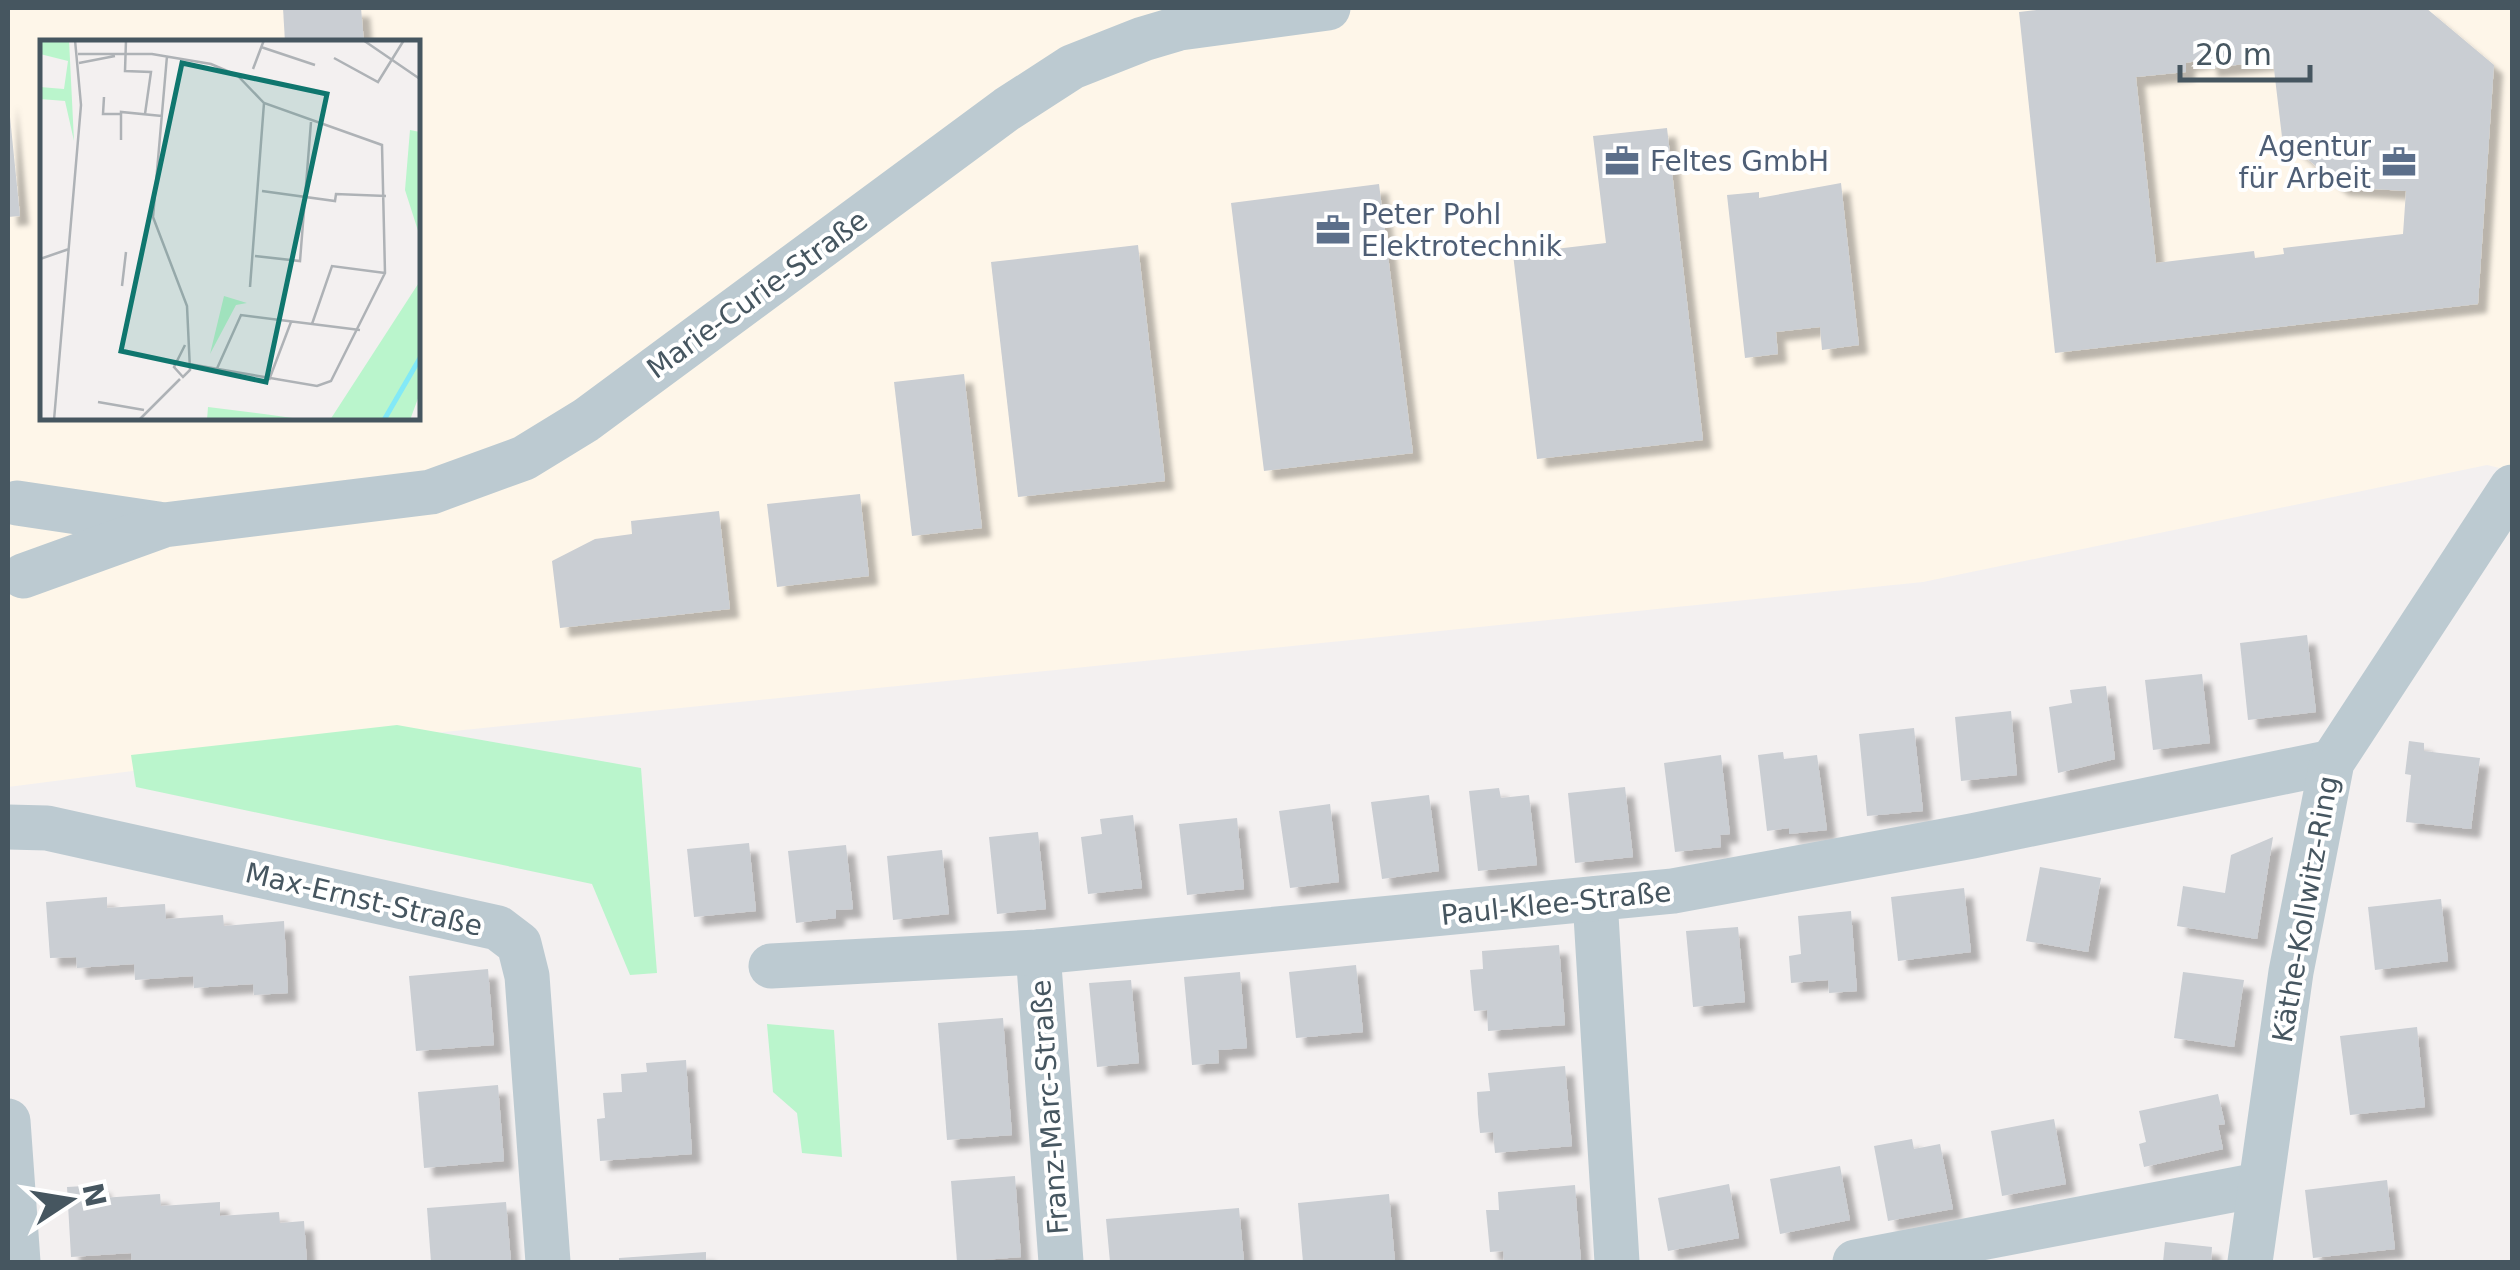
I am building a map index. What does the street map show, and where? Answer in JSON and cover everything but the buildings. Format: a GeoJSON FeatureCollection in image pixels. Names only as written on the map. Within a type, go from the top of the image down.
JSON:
{"type":"FeatureCollection","features":[{"type":"Feature","properties":{"kind":"street","name":"Marie-Curie-Straße"},"geometry":{"type":"LineString","coordinates":[[12,498],[164,525],[431,492],[524,458],[586,420],[1007,109],[1072,67],[1180,28],[1260,12],[1328,8]]}},
{"type":"Feature","properties":{"kind":"street","name":"Käthe-Kollwitz-Ring"},"geometry":{"type":"LineString","coordinates":[[2250,1262],[2291,972],[2332,762],[2512,487]]}},
{"type":"Feature","properties":{"kind":"street"},"geometry":{"type":"LineString","coordinates":[[12,498],[28,526],[30,552],[12,594]]}},
{"type":"Feature","properties":{"kind":"street","name":"Marie-Curie-Straße"},"geometry":{"type":"LineString","coordinates":[[12,594],[164,525]]}},
{"type":"Feature","properties":{"kind":"street","name":"Paul-Klee-Straße"},"geometry":{"type":"LineString","coordinates":[[771,966],[1038,952],[1673,891],[1934,843],[2332,762]]}},
{"type":"Feature","properties":{"kind":"street","name":"Max-Ernst-Straße"},"geometry":{"type":"LineString","coordinates":[[8,827],[48,828],[498,928],[519,944],[527,976],[548,1262]]}},
{"type":"Feature","properties":{"kind":"street"},"geometry":{"type":"LineString","coordinates":[[1595,899],[1617,1262]]}},
{"type":"Feature","properties":{"kind":"street","name":"Franz-Marc-Straße"},"geometry":{"type":"LineString","coordinates":[[1038,952],[1060,1262]]}},
{"type":"Feature","properties":{"kind":"street"},"geometry":{"type":"LineString","coordinates":[[8,1121],[18,1262]]}},
{"type":"Feature","properties":{"kind":"street"},"geometry":{"type":"LineString","coordinates":[[1855,1262],[2258,1184]]}},
{"type":"Feature","properties":{"kind":"shaded area"},"geometry":{"type":"Polygon","coordinates":[[[8,8],[2512,8],[2512,471],[2487,465],[1923,582],[405,736],[8,787],[8,8]]]}},
{"type":"Feature","properties":{"kind":"green space"},"geometry":{"type":"Polygon","coordinates":[[[397,725],[641,768],[657,973],[630,975],[592,884],[136,787],[131,755],[397,725]]]}},
{"type":"Feature","properties":{"kind":"green space"},"geometry":{"type":"Polygon","coordinates":[[[767,1024],[834,1030],[842,1157],[802,1153],[797,1113],[773,1092],[767,1024]]]}},
{"type":"Feature","properties":{"kind":"place","name":"Feltes GmbH"},"geometry":{"type":"Point","coordinates":[1622,161]}},
{"type":"Feature","properties":{"kind":"place","name":"Agentur für Arbeit"},"geometry":{"type":"Point","coordinates":[2399,162]}},
{"type":"Feature","properties":{"kind":"place","name":"Peter Pohl Elektrotechnik"},"geometry":{"type":"Point","coordinates":[1333,230]}}]}
